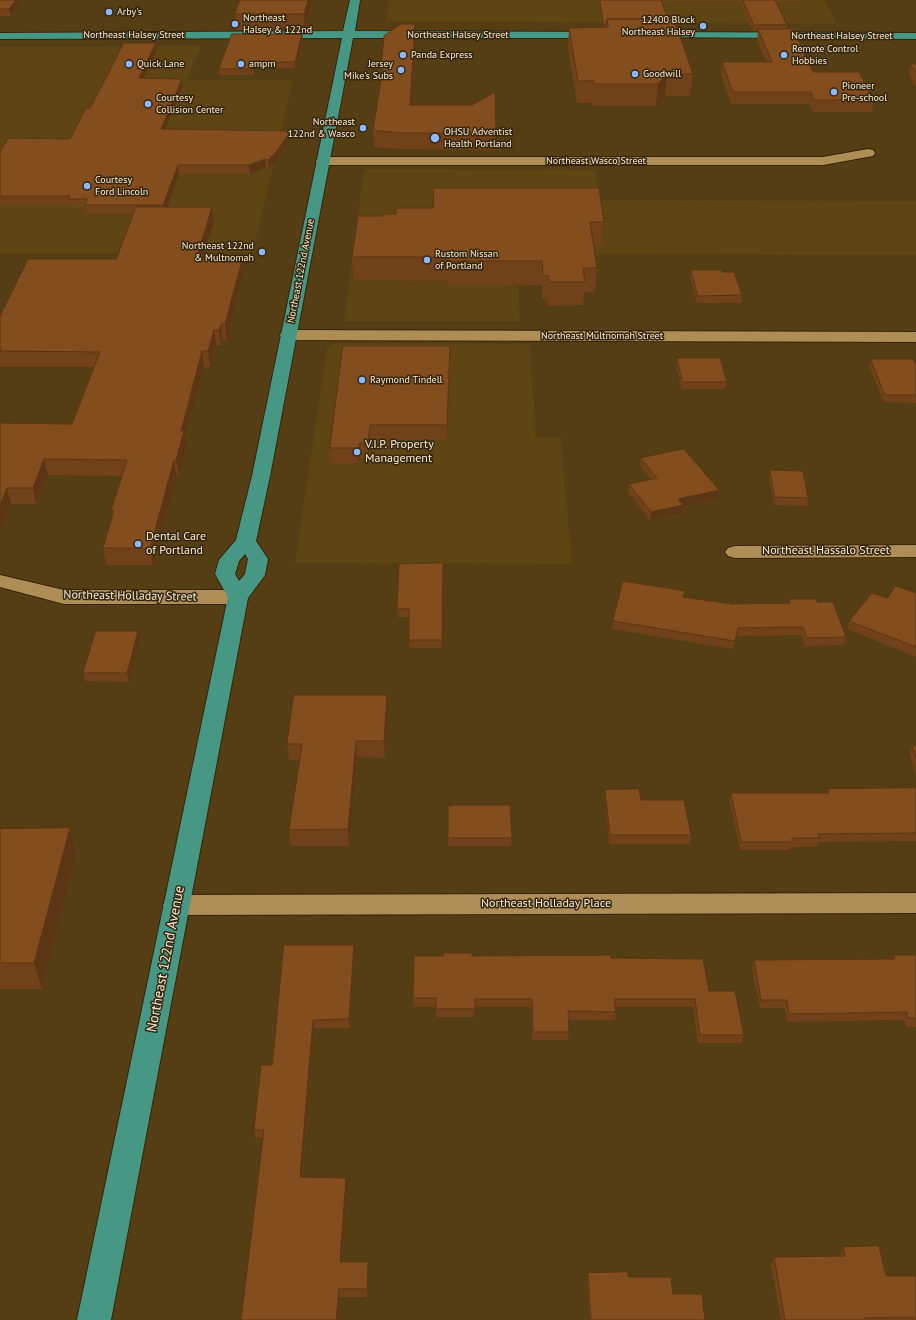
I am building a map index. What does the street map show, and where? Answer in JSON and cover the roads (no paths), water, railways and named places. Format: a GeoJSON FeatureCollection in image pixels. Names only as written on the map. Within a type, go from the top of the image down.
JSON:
{"type":"FeatureCollection","features":[{"type":"Feature","properties":{"kind":"main road","name":"Northeast 122nd Avenue"},"geometry":{"type":"LineString","coordinates":[[238,597],[225,574],[229,560],[246,541],[261,476],[355,0]]}},
{"type":"Feature","properties":{"kind":"main road","name":"Northeast Halsey Street"},"geometry":{"type":"LineString","coordinates":[[0,36],[348,34],[610,35]]}},
{"type":"Feature","properties":{"kind":"main road","name":"Northeast Halsey Street"},"geometry":{"type":"LineString","coordinates":[[642,35],[916,36]]}},
{"type":"Feature","properties":{"kind":"main road","name":"Northeast 122nd Avenue"},"geometry":{"type":"LineString","coordinates":[[94,1320],[238,597],[255,575],[258,559],[246,541]]}},
{"type":"Feature","properties":{"kind":"street","name":"Northeast Wasco Street"},"geometry":{"type":"LineString","coordinates":[[323,161],[823,161],[868,153]]}},
{"type":"Feature","properties":{"kind":"street","name":"Northeast Multnomah Street"},"geometry":{"type":"LineString","coordinates":[[288,335],[916,337]]}},
{"type":"Feature","properties":{"kind":"street","name":"Northeast Hassalo Street"},"geometry":{"type":"LineString","coordinates":[[735,552],[916,551]]}},
{"type":"Feature","properties":{"kind":"street","name":"Northeast Holladay Street"},"geometry":{"type":"LineString","coordinates":[[0,581],[64,597],[238,597]]}},
{"type":"Feature","properties":{"kind":"street","name":"Northeast Holladay Place"},"geometry":{"type":"LineString","coordinates":[[176,905],[916,903]]}},
{"type":"Feature","properties":{"kind":"place","name":"Arby's"},"geometry":{"type":"Point","coordinates":[109,12]}},
{"type":"Feature","properties":{"kind":"place","name":"Northeast Halsey & 122nd"},"geometry":{"type":"Point","coordinates":[235,24]}},
{"type":"Feature","properties":{"kind":"place","name":"12400 Block Northeast Halsey"},"geometry":{"type":"Point","coordinates":[703,26]}},
{"type":"Feature","properties":{"kind":"place","name":"Panda Express"},"geometry":{"type":"Point","coordinates":[403,55]}},
{"type":"Feature","properties":{"kind":"place","name":"Remote Control Hobbies"},"geometry":{"type":"Point","coordinates":[784,55]}},
{"type":"Feature","properties":{"kind":"place","name":"Quick Lane"},"geometry":{"type":"Point","coordinates":[129,64]}},
{"type":"Feature","properties":{"kind":"place","name":"ampm"},"geometry":{"type":"Point","coordinates":[241,64]}},
{"type":"Feature","properties":{"kind":"place","name":"Jersey Mike's Subs"},"geometry":{"type":"Point","coordinates":[401,70]}},
{"type":"Feature","properties":{"kind":"place","name":"Goodwill"},"geometry":{"type":"Point","coordinates":[635,74]}},
{"type":"Feature","properties":{"kind":"place","name":"Pioneer Pre-school"},"geometry":{"type":"Point","coordinates":[834,92]}},
{"type":"Feature","properties":{"kind":"place","name":"Courtesy Collision Center"},"geometry":{"type":"Point","coordinates":[148,104]}},
{"type":"Feature","properties":{"kind":"place","name":"Northeast 122nd & Wasco"},"geometry":{"type":"Point","coordinates":[363,128]}},
{"type":"Feature","properties":{"kind":"place","name":"OHSU Adventist Health Portland"},"geometry":{"type":"Point","coordinates":[435,138]}},
{"type":"Feature","properties":{"kind":"place","name":"Courtesy Ford Lincoln"},"geometry":{"type":"Point","coordinates":[87,186]}},
{"type":"Feature","properties":{"kind":"place","name":"Northeast 122nd & Multnomah"},"geometry":{"type":"Point","coordinates":[262,252]}},
{"type":"Feature","properties":{"kind":"place","name":"Rustom Nissan of Portland"},"geometry":{"type":"Point","coordinates":[427,260]}},
{"type":"Feature","properties":{"kind":"place","name":"Raymond Tindell"},"geometry":{"type":"Point","coordinates":[362,380]}},
{"type":"Feature","properties":{"kind":"place","name":"V.I.P. Property Management"},"geometry":{"type":"Point","coordinates":[357,452]}},
{"type":"Feature","properties":{"kind":"place","name":"Dental Care of Portland"},"geometry":{"type":"Point","coordinates":[138,544]}}]}
